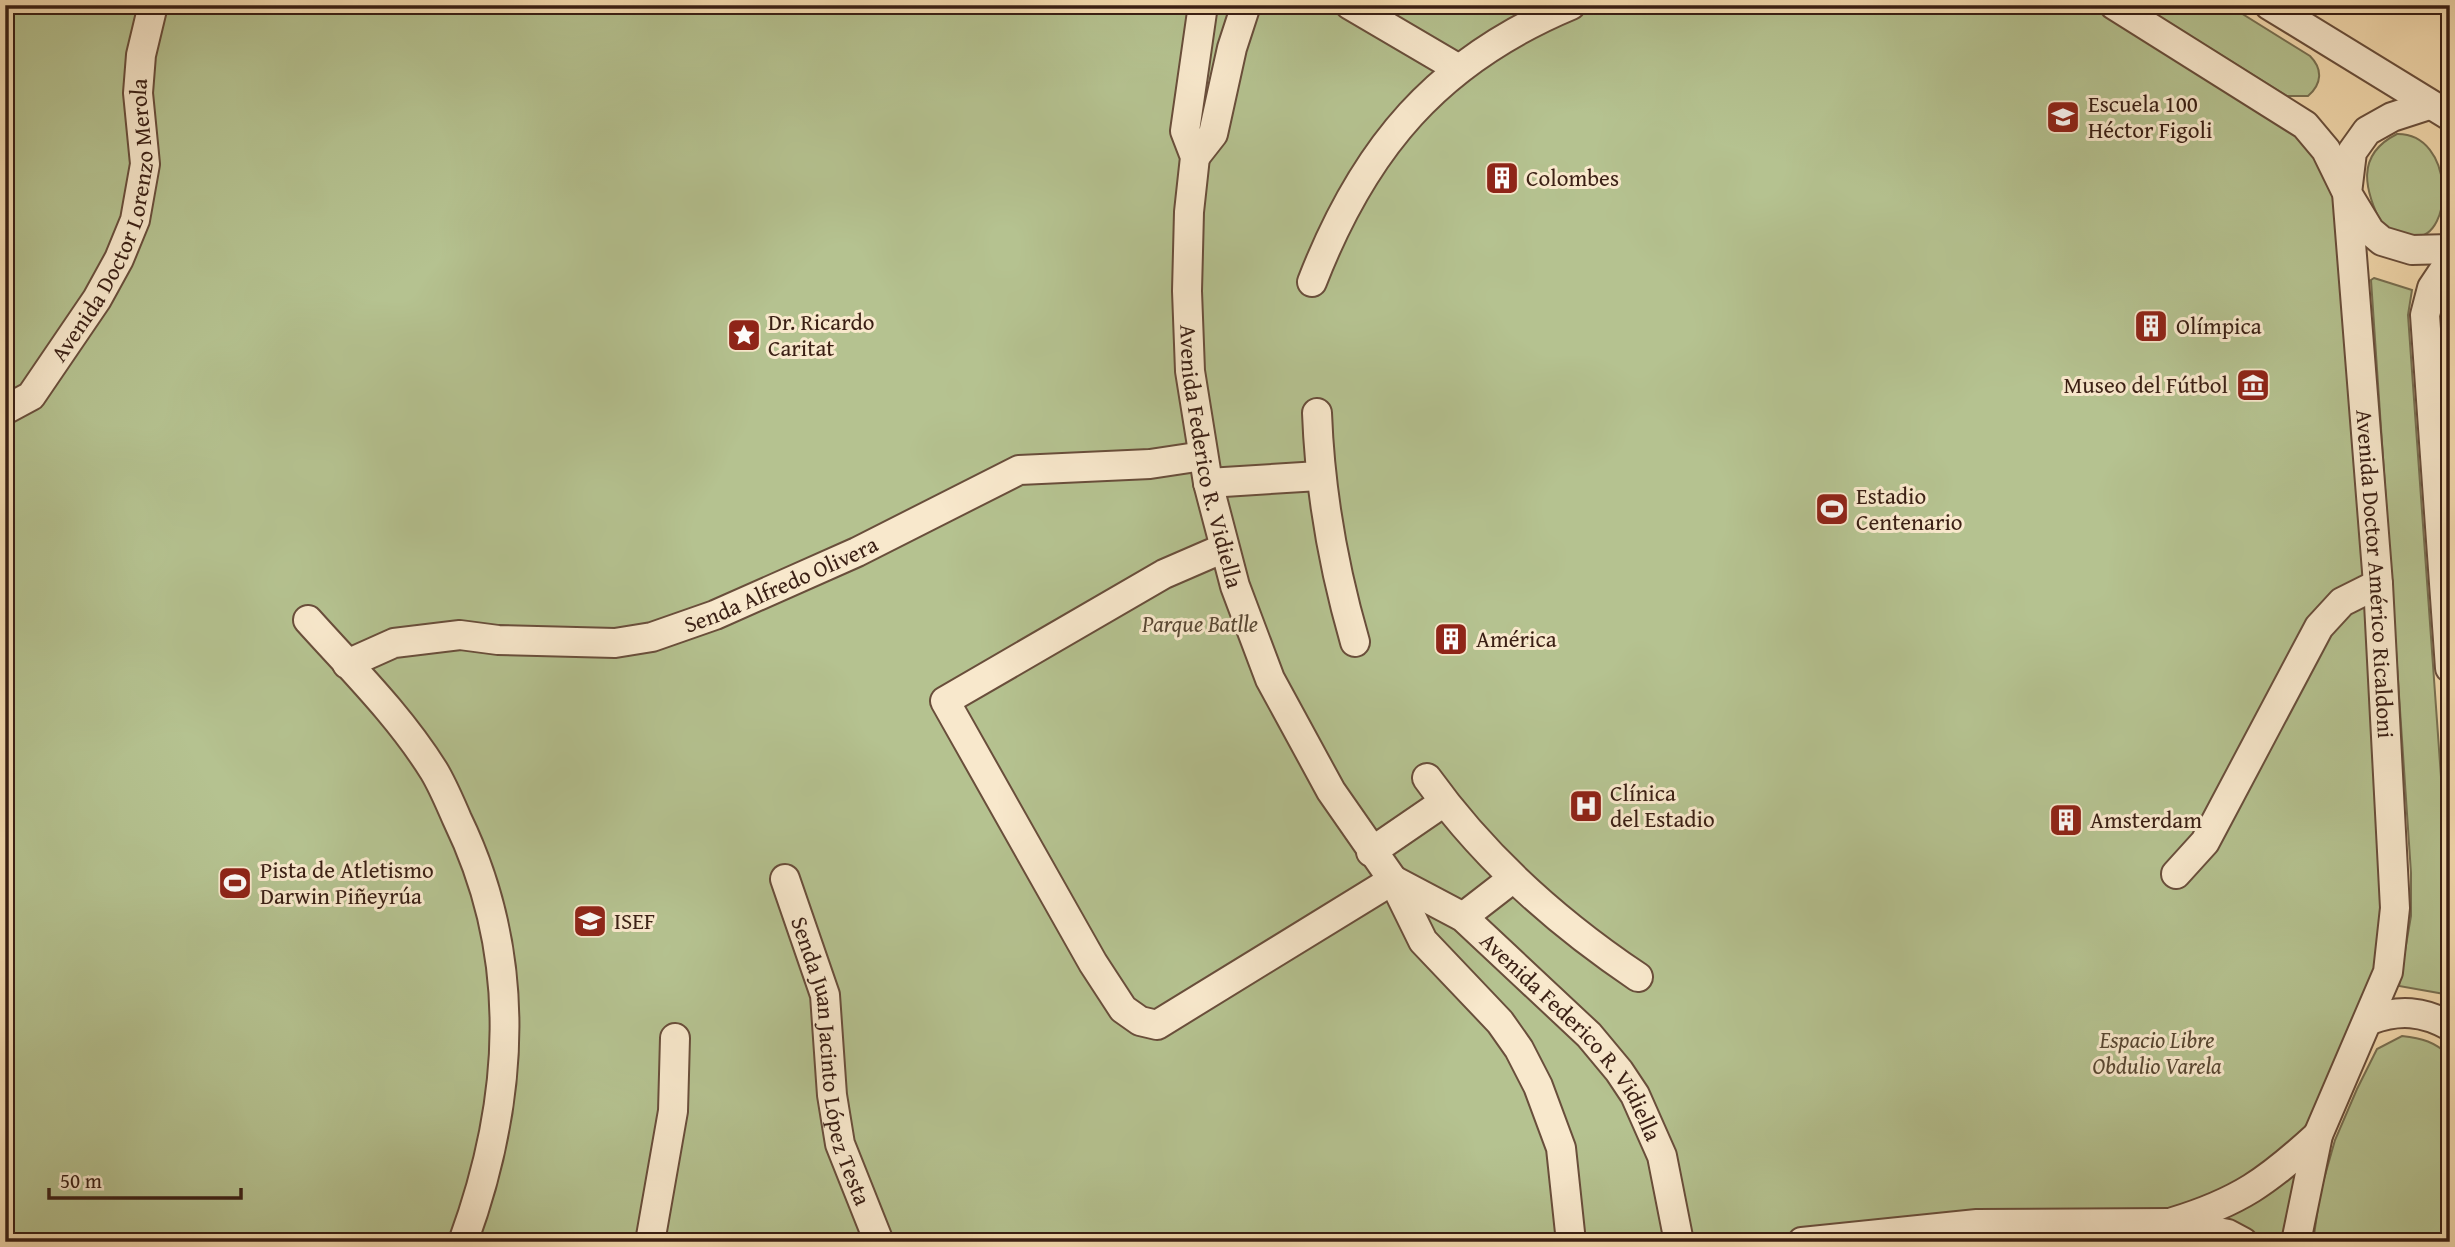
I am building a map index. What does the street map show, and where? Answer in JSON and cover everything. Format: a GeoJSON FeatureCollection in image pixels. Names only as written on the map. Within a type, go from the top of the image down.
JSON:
{"type":"FeatureCollection","features":[{"type":"Feature","properties":{"kind":"street","name":"Avenida Doctor Lorenzo Merola"},"geometry":{"type":"LineString","coordinates":[[5,410],[30,396],[97,299],[135,220],[145,164],[138,93],[141,55],[153,5]]}},
{"type":"Feature","properties":{"kind":"street","name":"Avenida Federico R. Vidiella"},"geometry":{"type":"LineString","coordinates":[[1203,5],[1185,131],[1195,157],[1189,212],[1186,291],[1190,371],[1205,469],[1224,548],[1253,637],[1270,679],[1309,756],[1371,852],[1393,880],[1423,941],[1500,1022],[1519,1049],[1538,1086],[1561,1148],[1571,1242]]}},
{"type":"Feature","properties":{"kind":"street","name":"Avenida Federico R. Vidiella"},"geometry":{"type":"LineString","coordinates":[[1195,157],[1213,134],[1232,48],[1246,5]]}},
{"type":"Feature","properties":{"kind":"street"},"geometry":{"type":"LineString","coordinates":[[1350,5],[1460,69]]}},
{"type":"Feature","properties":{"kind":"street"},"geometry":{"type":"LineString","coordinates":[[1312,282],[1343,210],[1385,143],[1420,103],[1497,41],[1572,5]]}},
{"type":"Feature","properties":{"kind":"street","name":"Avenida Doctor Américo Ricaldoni"},"geometry":{"type":"LineString","coordinates":[[2115,5],[2305,125],[2326,150],[2347,193],[2378,584],[2395,908],[2388,972],[2370,1020],[2339,1080],[2318,1136],[2296,1242]]}},
{"type":"Feature","properties":{"kind":"street"},"geometry":{"type":"LineString","coordinates":[[2269,5],[2440,110]]}},
{"type":"Feature","properties":{"kind":"street"},"geometry":{"type":"LineString","coordinates":[[2440,110],[2392,117],[2367,131],[2352,152],[2347,193],[2370,231],[2382,241],[2412,250],[2450,249]]}},
{"type":"Feature","properties":{"kind":"street"},"geometry":{"type":"LineString","coordinates":[[2450,261],[2432,288],[2425,315],[2450,668]]}},
{"type":"Feature","properties":{"kind":"street"},"geometry":{"type":"LineString","coordinates":[[1317,413],[1319,475],[1335,575],[1356,642]]}},
{"type":"Feature","properties":{"kind":"street","name":"Senda Alfredo Olivera"},"geometry":{"type":"LineString","coordinates":[[347,664],[394,643],[460,635],[498,640],[615,643],[652,637],[715,615],[857,552],[1019,470],[1150,464],[1319,475]]}},
{"type":"Feature","properties":{"kind":"street"},"geometry":{"type":"LineString","coordinates":[[1224,548],[1164,574],[945,701],[1093,963],[1123,1009],[1140,1021],[1157,1026],[1393,880]]}},
{"type":"Feature","properties":{"kind":"street"},"geometry":{"type":"LineString","coordinates":[[2176,874],[2205,842],[2319,627],[2342,602],[2378,584]]}},
{"type":"Feature","properties":{"kind":"street"},"geometry":{"type":"LineString","coordinates":[[308,621],[382,701],[436,773],[470,846],[497,928],[506,999],[499,1097],[474,1207],[463,1242]]}},
{"type":"Feature","properties":{"kind":"street"},"geometry":{"type":"LineString","coordinates":[[1427,778],[1444,802],[1513,879],[1552,915],[1637,977]]}},
{"type":"Feature","properties":{"kind":"street"},"geometry":{"type":"LineString","coordinates":[[1371,852],[1444,802]]}},
{"type":"Feature","properties":{"kind":"street","name":"Senda Juan Jacinto López Testa"},"geometry":{"type":"LineString","coordinates":[[785,879],[825,995],[832,1095],[840,1144],[878,1242]]}},
{"type":"Feature","properties":{"kind":"street"},"geometry":{"type":"LineString","coordinates":[[1463,917],[1513,879]]}},
{"type":"Feature","properties":{"kind":"street","name":"Avenida Federico R. Vidiella"},"geometry":{"type":"LineString","coordinates":[[1393,880],[1463,917],[1589,1035],[1635,1095],[1662,1156],[1679,1242]]}},
{"type":"Feature","properties":{"kind":"street"},"geometry":{"type":"LineString","coordinates":[[2370,1020],[2404,1012],[2430,1016],[2450,1026]]}},
{"type":"Feature","properties":{"kind":"street"},"geometry":{"type":"LineString","coordinates":[[650,1242],[673,1111],[676,1038]]}},
{"type":"Feature","properties":{"kind":"street"},"geometry":{"type":"LineString","coordinates":[[2171,1223],[2213,1210],[2243,1196],[2273,1176],[2318,1136]]}},
{"type":"Feature","properties":{"kind":"street"},"geometry":{"type":"LineString","coordinates":[[1802,1242],[1977,1224],[2171,1223],[2228,1234],[2243,1242]]}},
{"type":"Feature","properties":{"kind":"green space","name":"Parque Batlle"},"geometry":{"type":"Polygon","coordinates":[[[5,5],[2114,5],[2269,99],[2336,166],[2395,908],[2296,1242],[5,1242],[5,5]]]}},
{"type":"Feature","properties":{"kind":"green space"},"geometry":{"type":"Polygon","coordinates":[[[2141,5],[2228,5],[2310,56],[2319,71],[2316,87],[2308,96],[2287,96],[2141,5]]]}},
{"type":"Feature","properties":{"kind":"green space"},"geometry":{"type":"Polygon","coordinates":[[[2397,134],[2416,138],[2430,150],[2439,166],[2443,186],[2442,205],[2437,221],[2427,233],[2414,237],[2383,227],[2368,187],[2367,174],[2374,152],[2397,134]]]}},
{"type":"Feature","properties":{"kind":"green space"},"geometry":{"type":"Polygon","coordinates":[[[2374,278],[2412,290],[2408,315],[2450,903],[2450,995],[2399,986],[2411,916],[2411,873],[2371,280],[2374,278]]]}},
{"type":"Feature","properties":{"kind":"green space"},"geometry":{"type":"Polygon","coordinates":[[[2402,1036],[2428,1042],[2450,1056],[2450,1242],[2313,1242],[2320,1193],[2335,1140],[2357,1089],[2377,1049],[2402,1036]]]}},
{"type":"Feature","properties":{"kind":"place","name":"Escuela 100 Héctor Figoli"},"geometry":{"type":"Point","coordinates":[2063,117]}},
{"type":"Feature","properties":{"kind":"place","name":"Colombes"},"geometry":{"type":"Point","coordinates":[1502,178]}},
{"type":"Feature","properties":{"kind":"place","name":"Olímpica"},"geometry":{"type":"Point","coordinates":[2151,326]}},
{"type":"Feature","properties":{"kind":"place","name":"Dr. Ricardo Caritat"},"geometry":{"type":"Point","coordinates":[744,335]}},
{"type":"Feature","properties":{"kind":"place","name":"Museo del Fútbol"},"geometry":{"type":"Point","coordinates":[2253,385]}},
{"type":"Feature","properties":{"kind":"place","name":"Estadio Centenario"},"geometry":{"type":"Point","coordinates":[1832,509]}},
{"type":"Feature","properties":{"kind":"place","name":"América"},"geometry":{"type":"Point","coordinates":[1451,639]}},
{"type":"Feature","properties":{"kind":"place","name":"Clínica del Estadio"},"geometry":{"type":"Point","coordinates":[1586,806]}},
{"type":"Feature","properties":{"kind":"place","name":"Amsterdam"},"geometry":{"type":"Point","coordinates":[2066,820]}},
{"type":"Feature","properties":{"kind":"place","name":"Pista de Atletismo Darwin Piñeyrúa"},"geometry":{"type":"Point","coordinates":[235,883]}},
{"type":"Feature","properties":{"kind":"place","name":"ISEF"},"geometry":{"type":"Point","coordinates":[590,921]}},
{"type":"Feature","properties":{"kind":"park label","name":"Espacio Libre Obdulio Varela"},"geometry":{"type":"Point","coordinates":[2157,1053]}}]}
